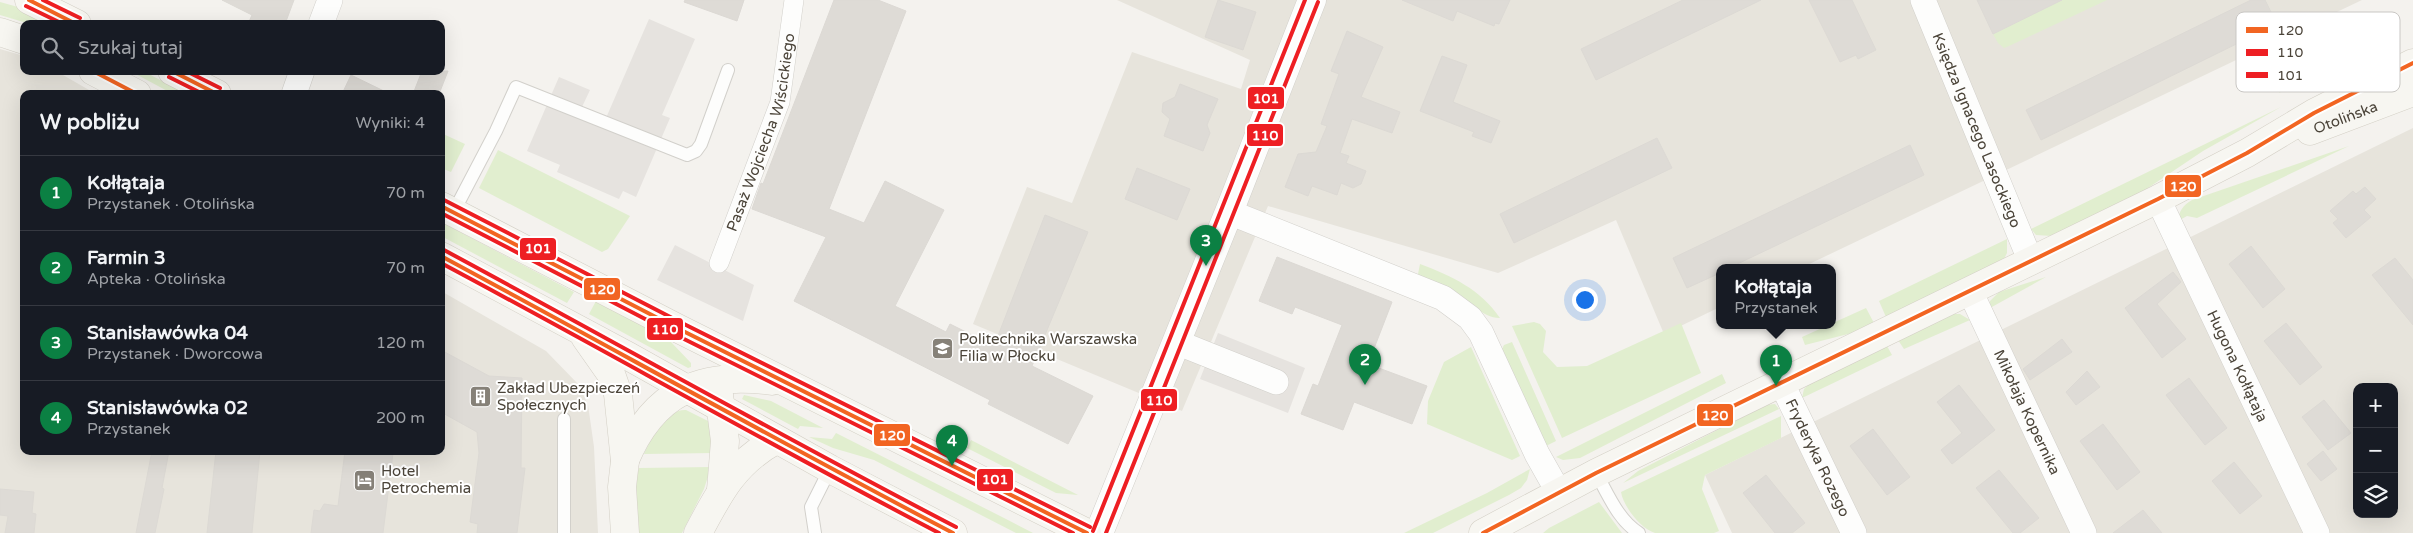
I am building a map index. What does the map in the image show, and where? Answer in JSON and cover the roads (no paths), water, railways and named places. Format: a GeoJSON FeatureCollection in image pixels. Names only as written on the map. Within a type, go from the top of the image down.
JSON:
{"type":"FeatureCollection","features":[{"type":"Feature","properties":{"kind":"main road"},"geometry":{"type":"LineString","coordinates":[[29,0],[69,20]]}},
{"type":"Feature","properties":{"kind":"main road"},"geometry":{"type":"LineString","coordinates":[[0,32],[20,39]]}},
{"type":"Feature","properties":{"kind":"main road","name":"Otolińska"},"geometry":{"type":"LineString","coordinates":[[2400,70],[2413,63]]}},
{"type":"Feature","properties":{"kind":"main road"},"geometry":{"type":"LineString","coordinates":[[101,75],[129,90]]}},
{"type":"Feature","properties":{"kind":"main road"},"geometry":{"type":"LineString","coordinates":[[180,75],[209,90]]}},
{"type":"Feature","properties":{"kind":"main road","name":"Otolińska"},"geometry":{"type":"LineString","coordinates":[[1492,530],[1596,474],[2158,199],[2247,153],[2314,114],[2357,92]]}},
{"type":"Feature","properties":{"kind":"main road","name":"Otolińska"},"geometry":{"type":"LineString","coordinates":[[2247,153],[2354,116],[2413,92]]}},
{"type":"Feature","properties":{"kind":"main road"},"geometry":{"type":"LineString","coordinates":[[447,209],[677,328],[1087,533]]}},
{"type":"Feature","properties":{"kind":"main road"},"geometry":{"type":"LineString","coordinates":[[445,258],[686,388],[776,440],[953,533]]}},
{"type":"Feature","properties":{"kind":"main road"},"geometry":{"type":"LineString","coordinates":[[573,328],[605,364],[615,383],[618,394],[624,461],[622,487],[624,533]]}},
{"type":"Feature","properties":{"kind":"main road"},"geometry":{"type":"LineString","coordinates":[[677,328],[702,357],[716,379],[725,442],[721,490]]}},
{"type":"Feature","properties":{"kind":"main road"},"geometry":{"type":"LineString","coordinates":[[624,461],[632,442],[648,418],[668,400],[686,388],[716,379],[758,379],[786,383]]}},
{"type":"Feature","properties":{"kind":"main road"},"geometry":{"type":"LineString","coordinates":[[698,533],[721,490],[740,466],[757,450],[776,440]]}},
{"type":"Feature","properties":{"kind":"street"},"geometry":{"type":"LineString","coordinates":[[322,20],[330,0]]}},
{"type":"Feature","properties":{"kind":"street","name":"Pasaż Wojciecha Wiścickiego"},"geometry":{"type":"LineString","coordinates":[[719,263],[780,102],[794,0]]}},
{"type":"Feature","properties":{"kind":"street"},"geometry":{"type":"LineString","coordinates":[[1099,533],[1229,212],[1312,0]]}},
{"type":"Feature","properties":{"kind":"street","name":"Księdza Ignacego Lasockiego"},"geometry":{"type":"LineString","coordinates":[[1923,0],[2031,262]]}},
{"type":"Feature","properties":{"kind":"street"},"geometry":{"type":"LineString","coordinates":[[295,90],[301,75]]}},
{"type":"Feature","properties":{"kind":"street","name":"Hugona Kołłątaja"},"geometry":{"type":"LineString","coordinates":[[2158,199],[2317,533]]}},
{"type":"Feature","properties":{"kind":"street"},"geometry":{"type":"LineString","coordinates":[[1229,212],[1424,290],[1460,309],[1470,318],[1481,333],[1537,454],[1559,493]]}},
{"type":"Feature","properties":{"kind":"street","name":"Mikołaja Kopernika"},"geometry":{"type":"LineString","coordinates":[[1970,291],[2084,533]]}},
{"type":"Feature","properties":{"kind":"street"},"geometry":{"type":"LineString","coordinates":[[1176,342],[1276,382]]}},
{"type":"Feature","properties":{"kind":"street","name":"Fryderyka Rozego"},"geometry":{"type":"LineString","coordinates":[[1782,384],[1854,533]]}},
{"type":"Feature","properties":{"kind":"lane"},"geometry":{"type":"LineString","coordinates":[[447,209],[496,130],[516,87],[687,155],[696,152],[701,144],[728,70]]}},
{"type":"Feature","properties":{"kind":"lane"},"geometry":{"type":"LineString","coordinates":[[564,420],[564,533]]}},
{"type":"Feature","properties":{"kind":"lane"},"geometry":{"type":"LineString","coordinates":[[815,533],[811,507],[830,469]]}},
{"type":"Feature","properties":{"kind":"lane"},"geometry":{"type":"LineString","coordinates":[[1596,474],[1616,509],[1630,528],[1639,533]]}},
{"type":"Feature","properties":{"kind":"place","name":"Stanisławówka 04"},"geometry":{"type":"Point","coordinates":[1206,266]}},
{"type":"Feature","properties":{"kind":"place","name":"Politechnika Warszawska Filia w Płocku"},"geometry":{"type":"Point","coordinates":[943,348]}},
{"type":"Feature","properties":{"kind":"place","name":"Farmin 3"},"geometry":{"type":"Point","coordinates":[1365,385]}},
{"type":"Feature","properties":{"kind":"place","name":"Kołłątaja"},"geometry":{"type":"Point","coordinates":[1776,386]}},
{"type":"Feature","properties":{"kind":"place","name":"Zakład Ubezpieczeń Społecznych"},"geometry":{"type":"Point","coordinates":[481,397]}},
{"type":"Feature","properties":{"kind":"place","name":"Stanisławówka 02"},"geometry":{"type":"Point","coordinates":[952,466]}},
{"type":"Feature","properties":{"kind":"place","name":"Hotel Petrochemia"},"geometry":{"type":"Point","coordinates":[365,480]}}]}
